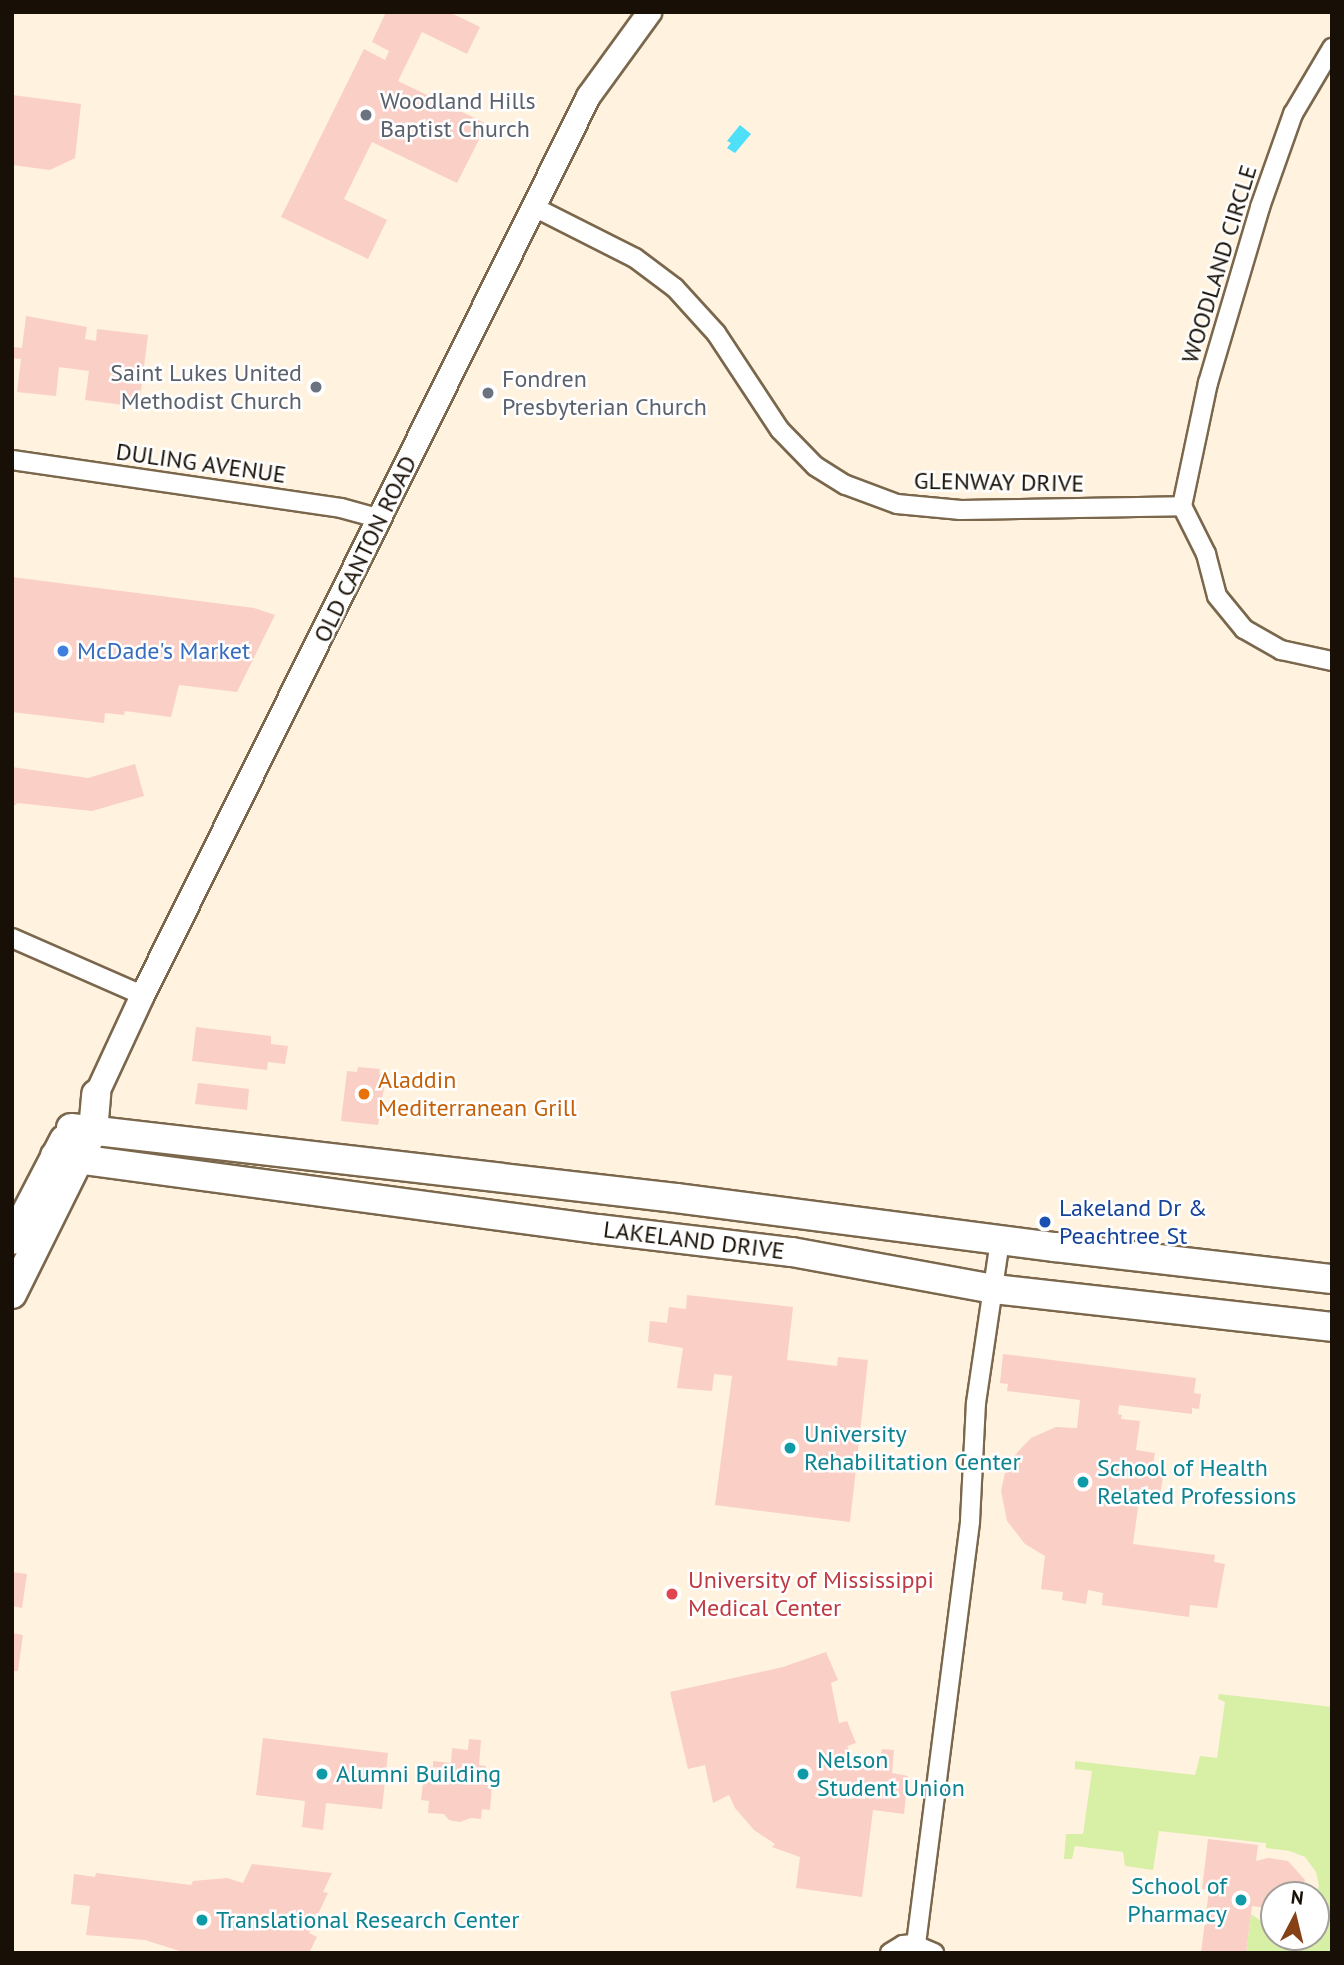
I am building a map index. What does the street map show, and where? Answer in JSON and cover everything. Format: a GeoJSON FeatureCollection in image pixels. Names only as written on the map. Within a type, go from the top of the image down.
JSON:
{"type":"FeatureCollection","features":[{"type":"Feature","properties":{"kind":"main road","name":"OLD CANTON ROAD"},"geometry":{"type":"LineString","coordinates":[[12,1294],[96,1094]]}},
{"type":"Feature","properties":{"kind":"main road","name":"LAKELAND DRIVE"},"geometry":{"type":"LineString","coordinates":[[82,1130],[676,1198],[1332,1279]]}},
{"type":"Feature","properties":{"kind":"main road","name":"OLD CANTON ROAD"},"geometry":{"type":"LineString","coordinates":[[12,1240],[68,1158]]}},
{"type":"Feature","properties":{"kind":"main road","name":"LAKELAND DRIVE"},"geometry":{"type":"LineString","coordinates":[[68,1158],[792,1252],[994,1289],[1332,1327]]}},
{"type":"Feature","properties":{"kind":"street","name":"OLD CANTON ROAD"},"geometry":{"type":"LineString","coordinates":[[96,1094],[142,995],[381,519],[588,96],[649,12]]}},
{"type":"Feature","properties":{"kind":"street","name":"WOODLAND CIRCLE"},"geometry":{"type":"LineString","coordinates":[[1182,506],[1208,383],[1260,207],[1293,114],[1332,48]]}},
{"type":"Feature","properties":{"kind":"street","name":"GLENWAY DRIVE"},"geometry":{"type":"LineString","coordinates":[[532,206],[635,258],[675,288],[716,333],[780,430],[815,466],[846,485],[897,504],[961,510],[1182,506]]}},
{"type":"Feature","properties":{"kind":"street","name":"DULING AVENUE"},"geometry":{"type":"LineString","coordinates":[[12,460],[348,510],[381,519]]}},
{"type":"Feature","properties":{"kind":"street"},"geometry":{"type":"LineString","coordinates":[[1182,506],[1206,554],[1217,596],[1244,629],[1281,650],[1332,661]]}},
{"type":"Feature","properties":{"kind":"street"},"geometry":{"type":"LineString","coordinates":[[12,938],[142,995]]}},
{"type":"Feature","properties":{"kind":"street"},"geometry":{"type":"LineString","coordinates":[[916,1944],[970,1521],[976,1403],[1000,1240]]}},
{"type":"Feature","properties":{"kind":"street"},"geometry":{"type":"LineString","coordinates":[[890,1953],[903,1945],[916,1944],[934,1953]]}},
{"type":"Feature","properties":{"kind":"green space"},"geometry":{"type":"Polygon","coordinates":[[[1219,1694],[1332,1707],[1332,1953],[1246,1953],[1251,1914],[1260,1920],[1260,1951],[1330,1951],[1330,1881],[1318,1881],[1316,1872],[1305,1857],[1290,1851],[1266,1848],[1266,1843],[1159,1831],[1153,1870],[1125,1866],[1123,1852],[1075,1846],[1072,1859],[1064,1859],[1066,1834],[1083,1834],[1092,1771],[1075,1769],[1075,1761],[1195,1775],[1200,1756],[1217,1758],[1225,1702],[1218,1699],[1219,1694]]]}},
{"type":"Feature","properties":{"kind":"water"},"geometry":{"type":"Polygon","coordinates":[[[740,125],[751,134],[735,153],[727,148],[731,143],[727,141],[740,125]]]}},
{"type":"Feature","properties":{"kind":"building"},"geometry":{"type":"Polygon","coordinates":[[[386,12],[449,12],[480,27],[467,54],[422,32],[398,81],[487,124],[457,183],[372,142],[344,199],[387,220],[368,259],[281,217],[364,49],[385,60],[389,51],[372,42],[386,12]]]}},
{"type":"Feature","properties":{"kind":"building"},"geometry":{"type":"Polygon","coordinates":[[[12,95],[81,104],[75,158],[50,170],[12,165],[12,95]]]}},
{"type":"Feature","properties":{"kind":"building"},"geometry":{"type":"Polygon","coordinates":[[[26,316],[87,327],[85,339],[96,341],[97,329],[148,335],[139,407],[85,400],[89,371],[59,367],[56,396],[17,392],[21,359],[12,358],[12,347],[22,348],[26,316]]]}},
{"type":"Feature","properties":{"kind":"building"},"geometry":{"type":"Polygon","coordinates":[[[12,577],[254,608],[275,615],[237,692],[179,685],[171,717],[125,711],[124,715],[105,713],[104,723],[12,712],[12,577]]]}},
{"type":"Feature","properties":{"kind":"building"},"geometry":{"type":"Polygon","coordinates":[[[135,764],[144,796],[92,811],[18,803],[12,807],[12,767],[88,778],[135,764]]]}},
{"type":"Feature","properties":{"kind":"building"},"geometry":{"type":"Polygon","coordinates":[[[196,1027],[271,1036],[271,1044],[288,1046],[285,1064],[268,1062],[267,1070],[192,1061],[196,1027]]]}},
{"type":"Feature","properties":{"kind":"building","name":"Aladdin Mediterranean Grill"},"geometry":{"type":"Polygon","coordinates":[[[358,1067],[380,1069],[379,1074],[386,1075],[378,1125],[341,1121],[347,1071],[357,1072],[358,1067]]]}},
{"type":"Feature","properties":{"kind":"building"},"geometry":{"type":"Polygon","coordinates":[[[198,1083],[249,1089],[247,1110],[195,1104],[198,1083]]]}},
{"type":"Feature","properties":{"kind":"building","name":"University Rehabilitation Center"},"geometry":{"type":"Polygon","coordinates":[[[687,1295],[793,1307],[787,1360],[837,1366],[838,1357],[868,1360],[850,1522],[715,1505],[732,1376],[714,1374],[712,1391],[677,1388],[683,1348],[648,1342],[650,1321],[667,1323],[669,1307],[686,1309],[687,1295]]]}},
{"type":"Feature","properties":{"kind":"building","name":"School of Health Related Professions"},"geometry":{"type":"Polygon","coordinates":[[[1003,1354],[1196,1378],[1194,1393],[1201,1394],[1199,1409],[1192,1408],[1192,1414],[1119,1405],[1118,1414],[1122,1415],[1121,1419],[1140,1421],[1136,1450],[1155,1453],[1152,1468],[1164,1469],[1160,1496],[1140,1493],[1133,1544],[1215,1555],[1214,1562],[1225,1564],[1217,1608],[1190,1605],[1189,1617],[1102,1605],[1103,1593],[1088,1590],[1086,1604],[1062,1600],[1063,1592],[1041,1589],[1045,1556],[1025,1544],[1007,1521],[1001,1491],[1011,1459],[1031,1438],[1056,1427],[1077,1428],[1080,1400],[1007,1391],[1008,1384],[1000,1383],[1003,1354]]]}},
{"type":"Feature","properties":{"kind":"building"},"geometry":{"type":"Polygon","coordinates":[[[12,1572],[27,1574],[22,1608],[12,1606],[12,1572]]]}},
{"type":"Feature","properties":{"kind":"building"},"geometry":{"type":"Polygon","coordinates":[[[12,1633],[23,1635],[18,1671],[12,1671],[12,1633]]]}},
{"type":"Feature","properties":{"kind":"building","name":"Nelson Student Union"},"geometry":{"type":"Polygon","coordinates":[[[826,1652],[838,1680],[831,1683],[839,1723],[847,1721],[856,1743],[847,1746],[852,1756],[880,1760],[882,1749],[894,1750],[892,1773],[908,1776],[904,1814],[873,1810],[862,1897],[796,1888],[800,1857],[772,1847],[775,1844],[754,1830],[735,1808],[729,1795],[713,1803],[705,1765],[688,1769],[670,1692],[783,1667],[826,1652]]]}},
{"type":"Feature","properties":{"kind":"building","name":"Alumni Building"},"geometry":{"type":"Polygon","coordinates":[[[263,1738],[388,1753],[382,1809],[326,1803],[323,1830],[302,1827],[305,1801],[256,1795],[263,1738]]]}},
{"type":"Feature","properties":{"kind":"building"},"geometry":{"type":"Polygon","coordinates":[[[469,1739],[481,1740],[479,1765],[486,1766],[484,1785],[492,1785],[490,1810],[482,1809],[481,1819],[471,1818],[460,1822],[449,1820],[444,1814],[428,1813],[429,1801],[421,1800],[425,1766],[433,1767],[433,1761],[451,1763],[452,1748],[468,1750],[469,1739]]]}},
{"type":"Feature","properties":{"kind":"building","name":"School of Pharmacy"},"geometry":{"type":"Polygon","coordinates":[[[1208,1839],[1258,1845],[1256,1861],[1268,1858],[1288,1861],[1305,1880],[1260,1881],[1260,1907],[1252,1906],[1246,1953],[1201,1953],[1209,1890],[1202,1889],[1208,1839]]]}},
{"type":"Feature","properties":{"kind":"building","name":"Translational Research Center"},"geometry":{"type":"Polygon","coordinates":[[[252,1864],[332,1873],[323,1892],[328,1893],[309,1933],[317,1937],[309,1953],[186,1953],[145,1940],[86,1935],[90,1906],[71,1904],[74,1874],[95,1877],[96,1873],[191,1885],[193,1881],[227,1878],[243,1883],[252,1864]]]}},
{"type":"Feature","properties":{"kind":"place","name":"Woodland Hills Baptist Church"},"geometry":{"type":"Point","coordinates":[366,115]}},
{"type":"Feature","properties":{"kind":"place","name":"Saint Lukes United Methodist Church"},"geometry":{"type":"Point","coordinates":[316,387]}},
{"type":"Feature","properties":{"kind":"place","name":"Fondren Presbyterian Church"},"geometry":{"type":"Point","coordinates":[488,393]}},
{"type":"Feature","properties":{"kind":"place","name":"McDade's Market"},"geometry":{"type":"Point","coordinates":[63,651]}},
{"type":"Feature","properties":{"kind":"place","name":"Aladdin Mediterranean Grill"},"geometry":{"type":"Point","coordinates":[364,1094]}},
{"type":"Feature","properties":{"kind":"place","name":"Lakeland Dr & Peachtree St"},"geometry":{"type":"Point","coordinates":[1045,1222]}},
{"type":"Feature","properties":{"kind":"place","name":"University Rehabilitation Center"},"geometry":{"type":"Point","coordinates":[790,1448]}},
{"type":"Feature","properties":{"kind":"place","name":"School of Health Related Professions"},"geometry":{"type":"Point","coordinates":[1083,1482]}},
{"type":"Feature","properties":{"kind":"place","name":"University of Mississippi Medical Center"},"geometry":{"type":"Point","coordinates":[672,1594]}},
{"type":"Feature","properties":{"kind":"place","name":"Alumni Building"},"geometry":{"type":"Point","coordinates":[322,1774]}},
{"type":"Feature","properties":{"kind":"place","name":"Nelson Student Union"},"geometry":{"type":"Point","coordinates":[803,1774]}},
{"type":"Feature","properties":{"kind":"place","name":"School of Pharmacy"},"geometry":{"type":"Point","coordinates":[1241,1900]}},
{"type":"Feature","properties":{"kind":"place","name":"Translational Research Center"},"geometry":{"type":"Point","coordinates":[202,1920]}}]}
